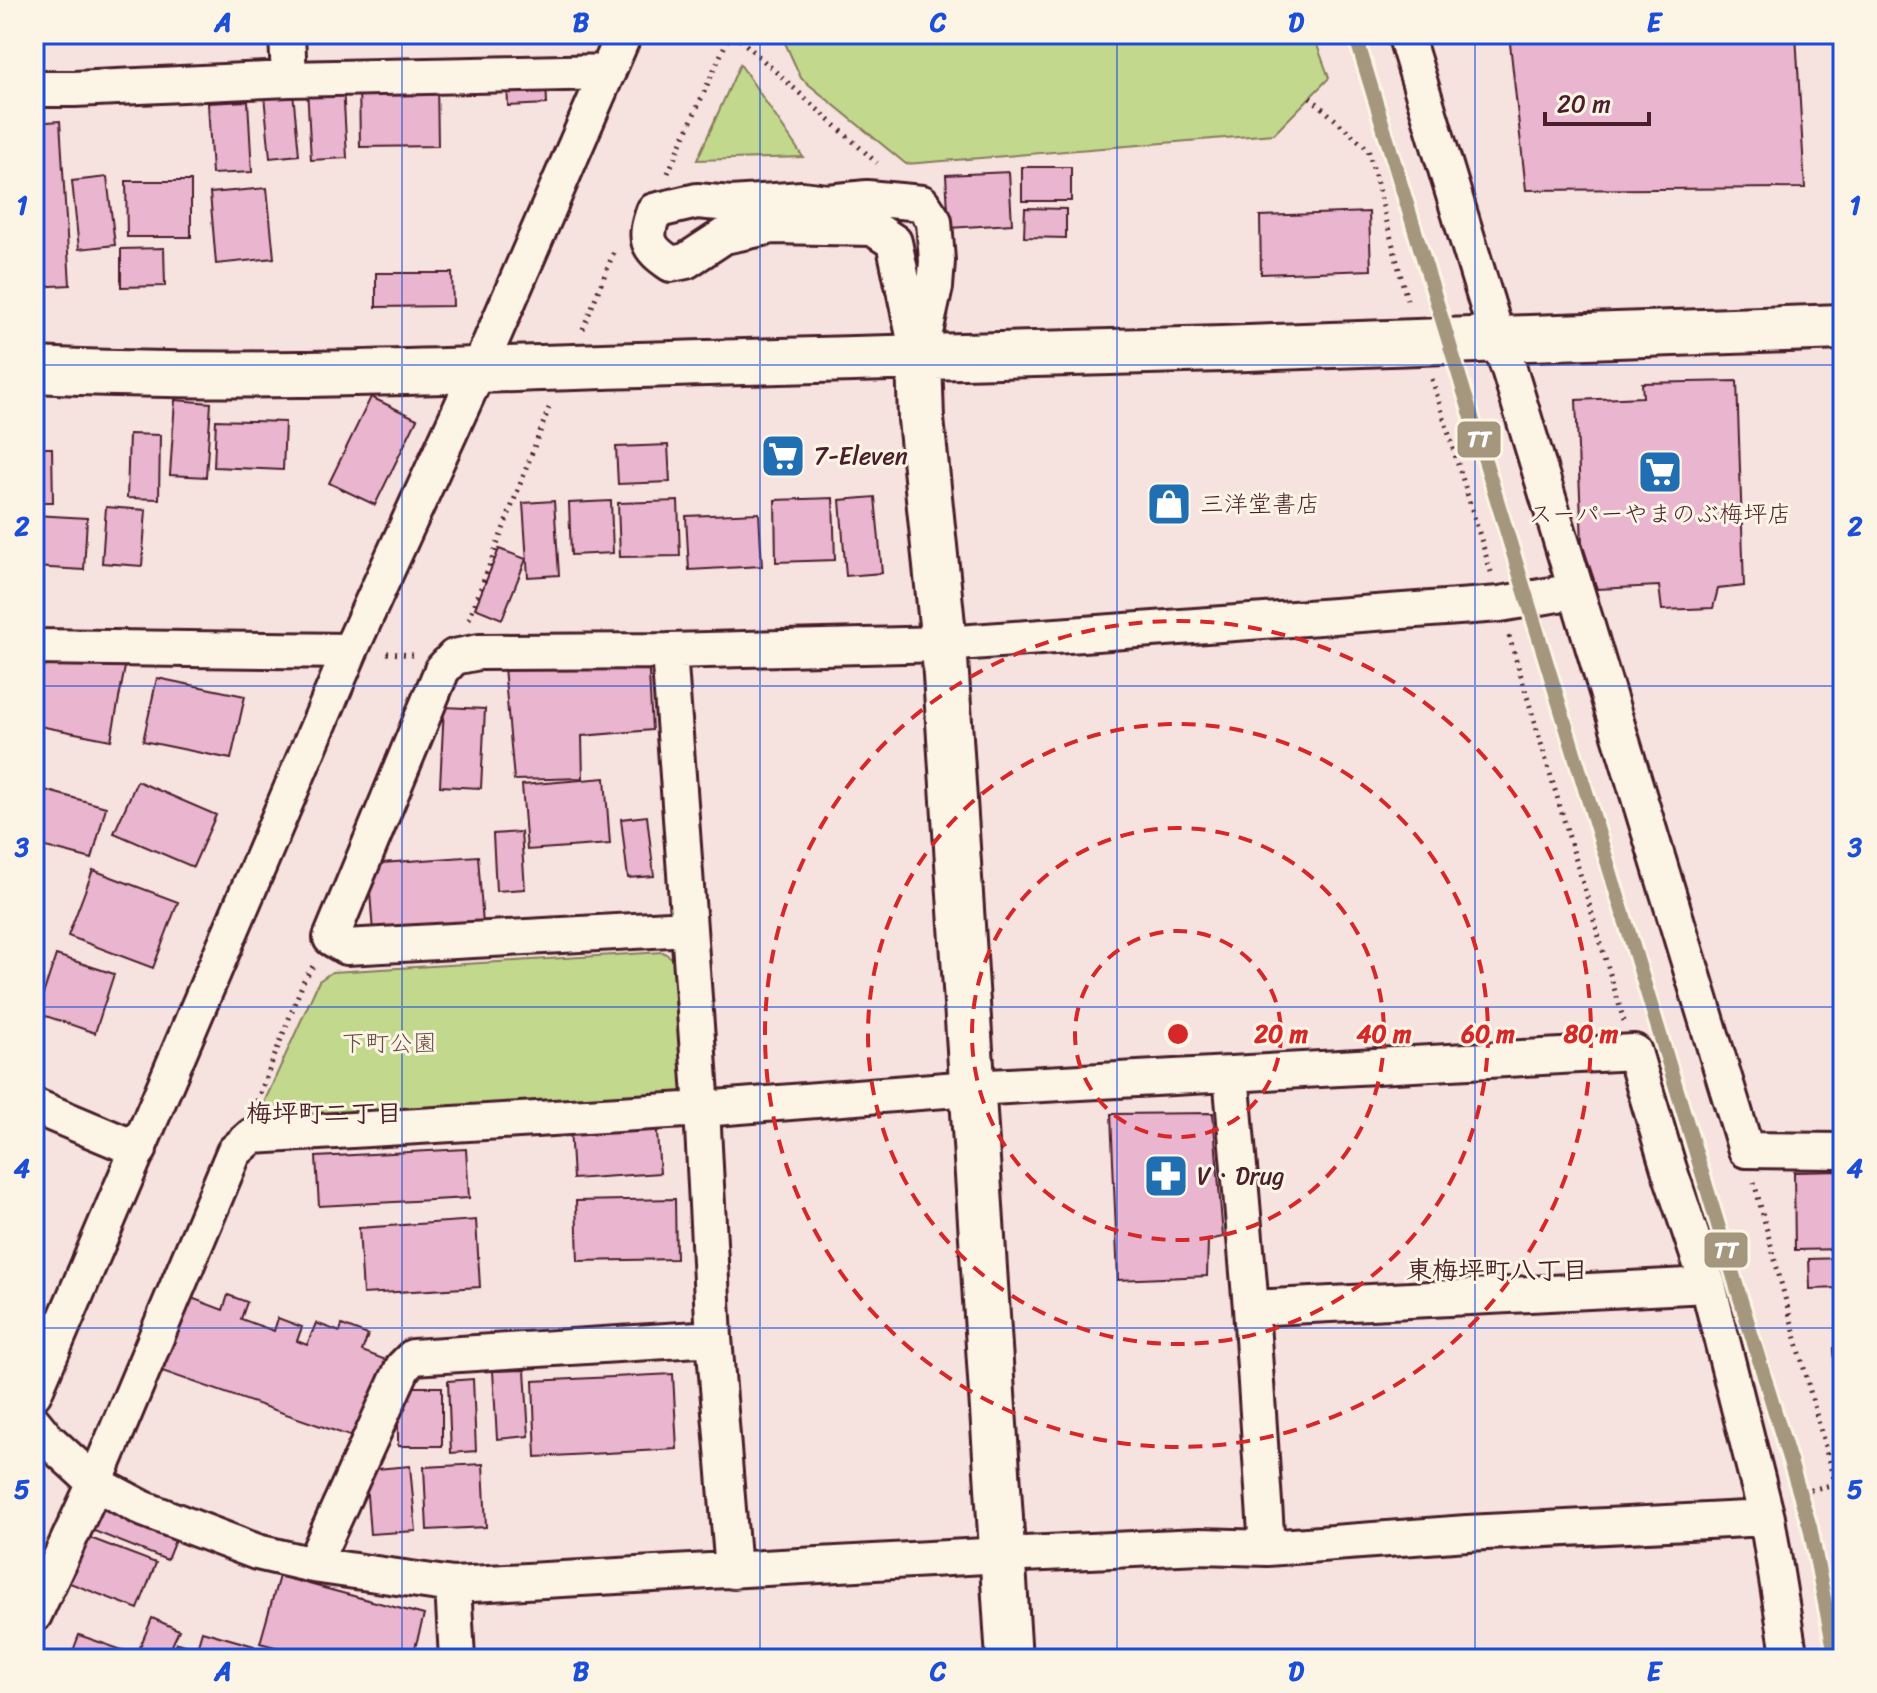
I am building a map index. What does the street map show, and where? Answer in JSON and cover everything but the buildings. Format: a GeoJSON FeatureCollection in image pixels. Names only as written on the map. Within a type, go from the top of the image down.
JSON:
{"type":"FeatureCollection","features":[{"type":"Feature","properties":{"kind":"street"},"geometry":{"type":"LineString","coordinates":[[287,34],[289,79]]}},
{"type":"Feature","properties":{"kind":"street"},"geometry":{"type":"LineString","coordinates":[[34,1393],[350,651],[478,371],[624,34]]}},
{"type":"Feature","properties":{"kind":"street"},"geometry":{"type":"LineString","coordinates":[[1405,34],[1746,1150],[1843,1151]]}},
{"type":"Feature","properties":{"kind":"street"},"geometry":{"type":"LineString","coordinates":[[34,89],[289,79],[608,72]]}},
{"type":"Feature","properties":{"kind":"street"},"geometry":{"type":"LineString","coordinates":[[919,359],[935,287],[937,261],[934,221],[922,203],[867,198],[731,204],[697,201],[654,211],[647,231],[652,251],[671,264],[686,261],[724,236],[773,226],[873,228],[894,242],[919,359],[921,419],[944,644],[1009,1659]]}},
{"type":"Feature","properties":{"kind":"street"},"geometry":{"type":"LineString","coordinates":[[34,370],[201,376],[478,371],[1843,327]]}},
{"type":"Feature","properties":{"kind":"street"},"geometry":{"type":"LineString","coordinates":[[688,928],[346,947],[331,938],[442,670],[454,657],[479,652],[944,644],[1500,604],[1575,591]]}},
{"type":"Feature","properties":{"kind":"street"},"geometry":{"type":"LineString","coordinates":[[34,647],[350,651]]}},
{"type":"Feature","properties":{"kind":"street"},"geometry":{"type":"LineString","coordinates":[[669,651],[702,1109],[714,1338],[733,1571]]}},
{"type":"Feature","properties":{"kind":"street"},"geometry":{"type":"LineString","coordinates":[[34,1615],[95,1483],[234,1152],[252,1136],[702,1109],[971,1088],[1634,1052],[1708,1285],[1767,1518],[1790,1659]]}},
{"type":"Feature","properties":{"kind":"street"},"geometry":{"type":"LineString","coordinates":[[1231,1074],[1267,1548]]}},
{"type":"Feature","properties":{"kind":"street"},"geometry":{"type":"LineString","coordinates":[[34,1106],[139,1150]]}},
{"type":"Feature","properties":{"kind":"street"},"geometry":{"type":"LineString","coordinates":[[1251,1308],[1708,1285]]}},
{"type":"Feature","properties":{"kind":"street"},"geometry":{"type":"LineString","coordinates":[[313,1565],[403,1367],[413,1357],[714,1338]]}},
{"type":"Feature","properties":{"kind":"street"},"geometry":{"type":"LineString","coordinates":[[34,1423],[95,1483],[144,1509],[257,1552],[313,1565],[453,1585],[1200,1546],[1267,1548],[1467,1533],[1767,1518]]}},
{"type":"Feature","properties":{"kind":"street"},"geometry":{"type":"LineString","coordinates":[[453,1585],[457,1659]]}},
{"type":"Feature","properties":{"kind":"path"},"geometry":{"type":"LineString","coordinates":[[667,174],[732,34],[887,172]]}},
{"type":"Feature","properties":{"kind":"path"},"geometry":{"type":"LineString","coordinates":[[1310,97],[1368,149],[1408,304]]}},
{"type":"Feature","properties":{"kind":"path"},"geometry":{"type":"LineString","coordinates":[[1429,367],[1634,1052]]}},
{"type":"Feature","properties":{"kind":"path"},"geometry":{"type":"LineString","coordinates":[[350,651],[454,657],[551,403]]}},
{"type":"Feature","properties":{"kind":"path"},"geometry":{"type":"LineString","coordinates":[[252,1136],[250,1120],[304,980],[331,938]]}},
{"type":"Feature","properties":{"kind":"path"},"geometry":{"type":"LineString","coordinates":[[1746,1150],[1835,1484],[1823,1487]]}},
{"type":"Feature","properties":{"kind":"green space"},"geometry":{"type":"Polygon","coordinates":[[[781,34],[1313,34],[1329,78],[1274,134],[906,164],[801,78],[781,34]]]}},
{"type":"Feature","properties":{"kind":"green space"},"geometry":{"type":"Polygon","coordinates":[[[740,64],[803,157],[697,160],[740,64]]]}},
{"type":"Feature","properties":{"kind":"green space","name":"下町公園"},"geometry":{"type":"Polygon","coordinates":[[[663,952],[679,963],[684,1090],[674,1100],[281,1124],[262,1107],[319,981],[332,972],[663,952]]]}},
{"type":"Feature","properties":{"kind":"transit line","name":"TT"},"geometry":{"type":"LineString","coordinates":[[1355,34],[1810,1527],[1836,1659]]}},
{"type":"Feature","properties":{"kind":"place","name":"7-Eleven"},"geometry":{"type":"Point","coordinates":[783,456]}},
{"type":"Feature","properties":{"kind":"place","name":"スーパーやまのぶ梅坪店"},"geometry":{"type":"Point","coordinates":[1660,472]}},
{"type":"Feature","properties":{"kind":"place","name":"三洋堂書店"},"geometry":{"type":"Point","coordinates":[1169,504]}},
{"type":"Feature","properties":{"kind":"place","name":"V・Drug"},"geometry":{"type":"Point","coordinates":[1166,1176]}},
{"type":"Feature","properties":{"kind":"district","name":"梅坪町二丁目"},"geometry":{"type":"Point","coordinates":[324,1113]}},
{"type":"Feature","properties":{"kind":"district","name":"東梅坪町八丁目"},"geometry":{"type":"Point","coordinates":[1497,1270]}}]}
